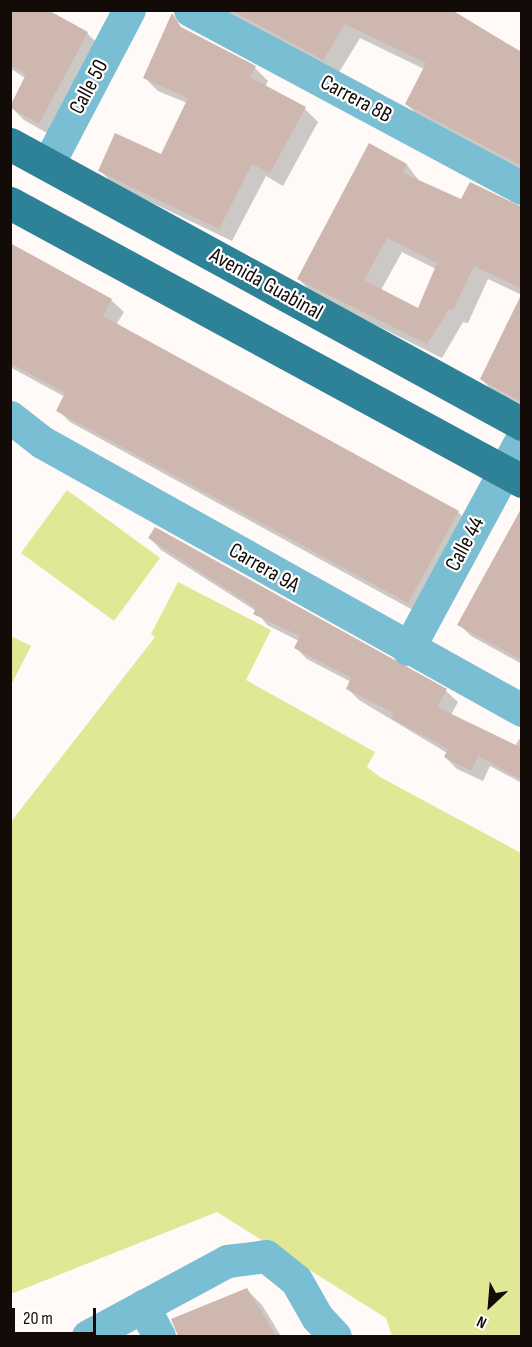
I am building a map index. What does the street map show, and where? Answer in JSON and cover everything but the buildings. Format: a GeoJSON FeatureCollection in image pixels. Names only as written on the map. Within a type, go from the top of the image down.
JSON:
{"type":"FeatureCollection","features":[{"type":"Feature","properties":{"kind":"main road","name":"Avenida Guabinal"},"geometry":{"type":"LineString","coordinates":[[10,144],[522,424]]}},
{"type":"Feature","properties":{"kind":"main road"},"geometry":{"type":"LineString","coordinates":[[10,203],[513,477]]}},
{"type":"Feature","properties":{"kind":"street","name":"Calle 50"},"geometry":{"type":"LineString","coordinates":[[48,164],[129,10]]}},
{"type":"Feature","properties":{"kind":"street","name":"Carrera 8B"},"geometry":{"type":"LineString","coordinates":[[190,10],[522,188]]}},
{"type":"Feature","properties":{"kind":"street","name":"Carrera 9A"},"geometry":{"type":"LineString","coordinates":[[10,417],[42,442],[408,650],[522,710]]}},
{"type":"Feature","properties":{"kind":"street","name":"Calle 44"},"geometry":{"type":"LineString","coordinates":[[408,650],[513,477],[522,438]]}},
{"type":"Feature","properties":{"kind":"street"},"geometry":{"type":"LineString","coordinates":[[88,1336],[227,1261],[266,1256],[296,1280],[317,1317],[335,1336]]}},
{"type":"Feature","properties":{"kind":"street"},"geometry":{"type":"LineString","coordinates":[[142,1306],[159,1336]]}},
{"type":"Feature","properties":{"kind":"green space"},"geometry":{"type":"Polygon","coordinates":[[[67,490],[160,558],[114,621],[21,553],[67,490]]]}},
{"type":"Feature","properties":{"kind":"green space"},"geometry":{"type":"Polygon","coordinates":[[[178,582],[271,630],[246,680],[375,752],[367,767],[380,777],[521,853],[521,1336],[392,1336],[386,1318],[217,1212],[11,1294],[10,823],[155,637],[151,634],[178,582]]]}},
{"type":"Feature","properties":{"kind":"green space"},"geometry":{"type":"Polygon","coordinates":[[[11,636],[31,646],[11,685],[11,636]]]}}]}
